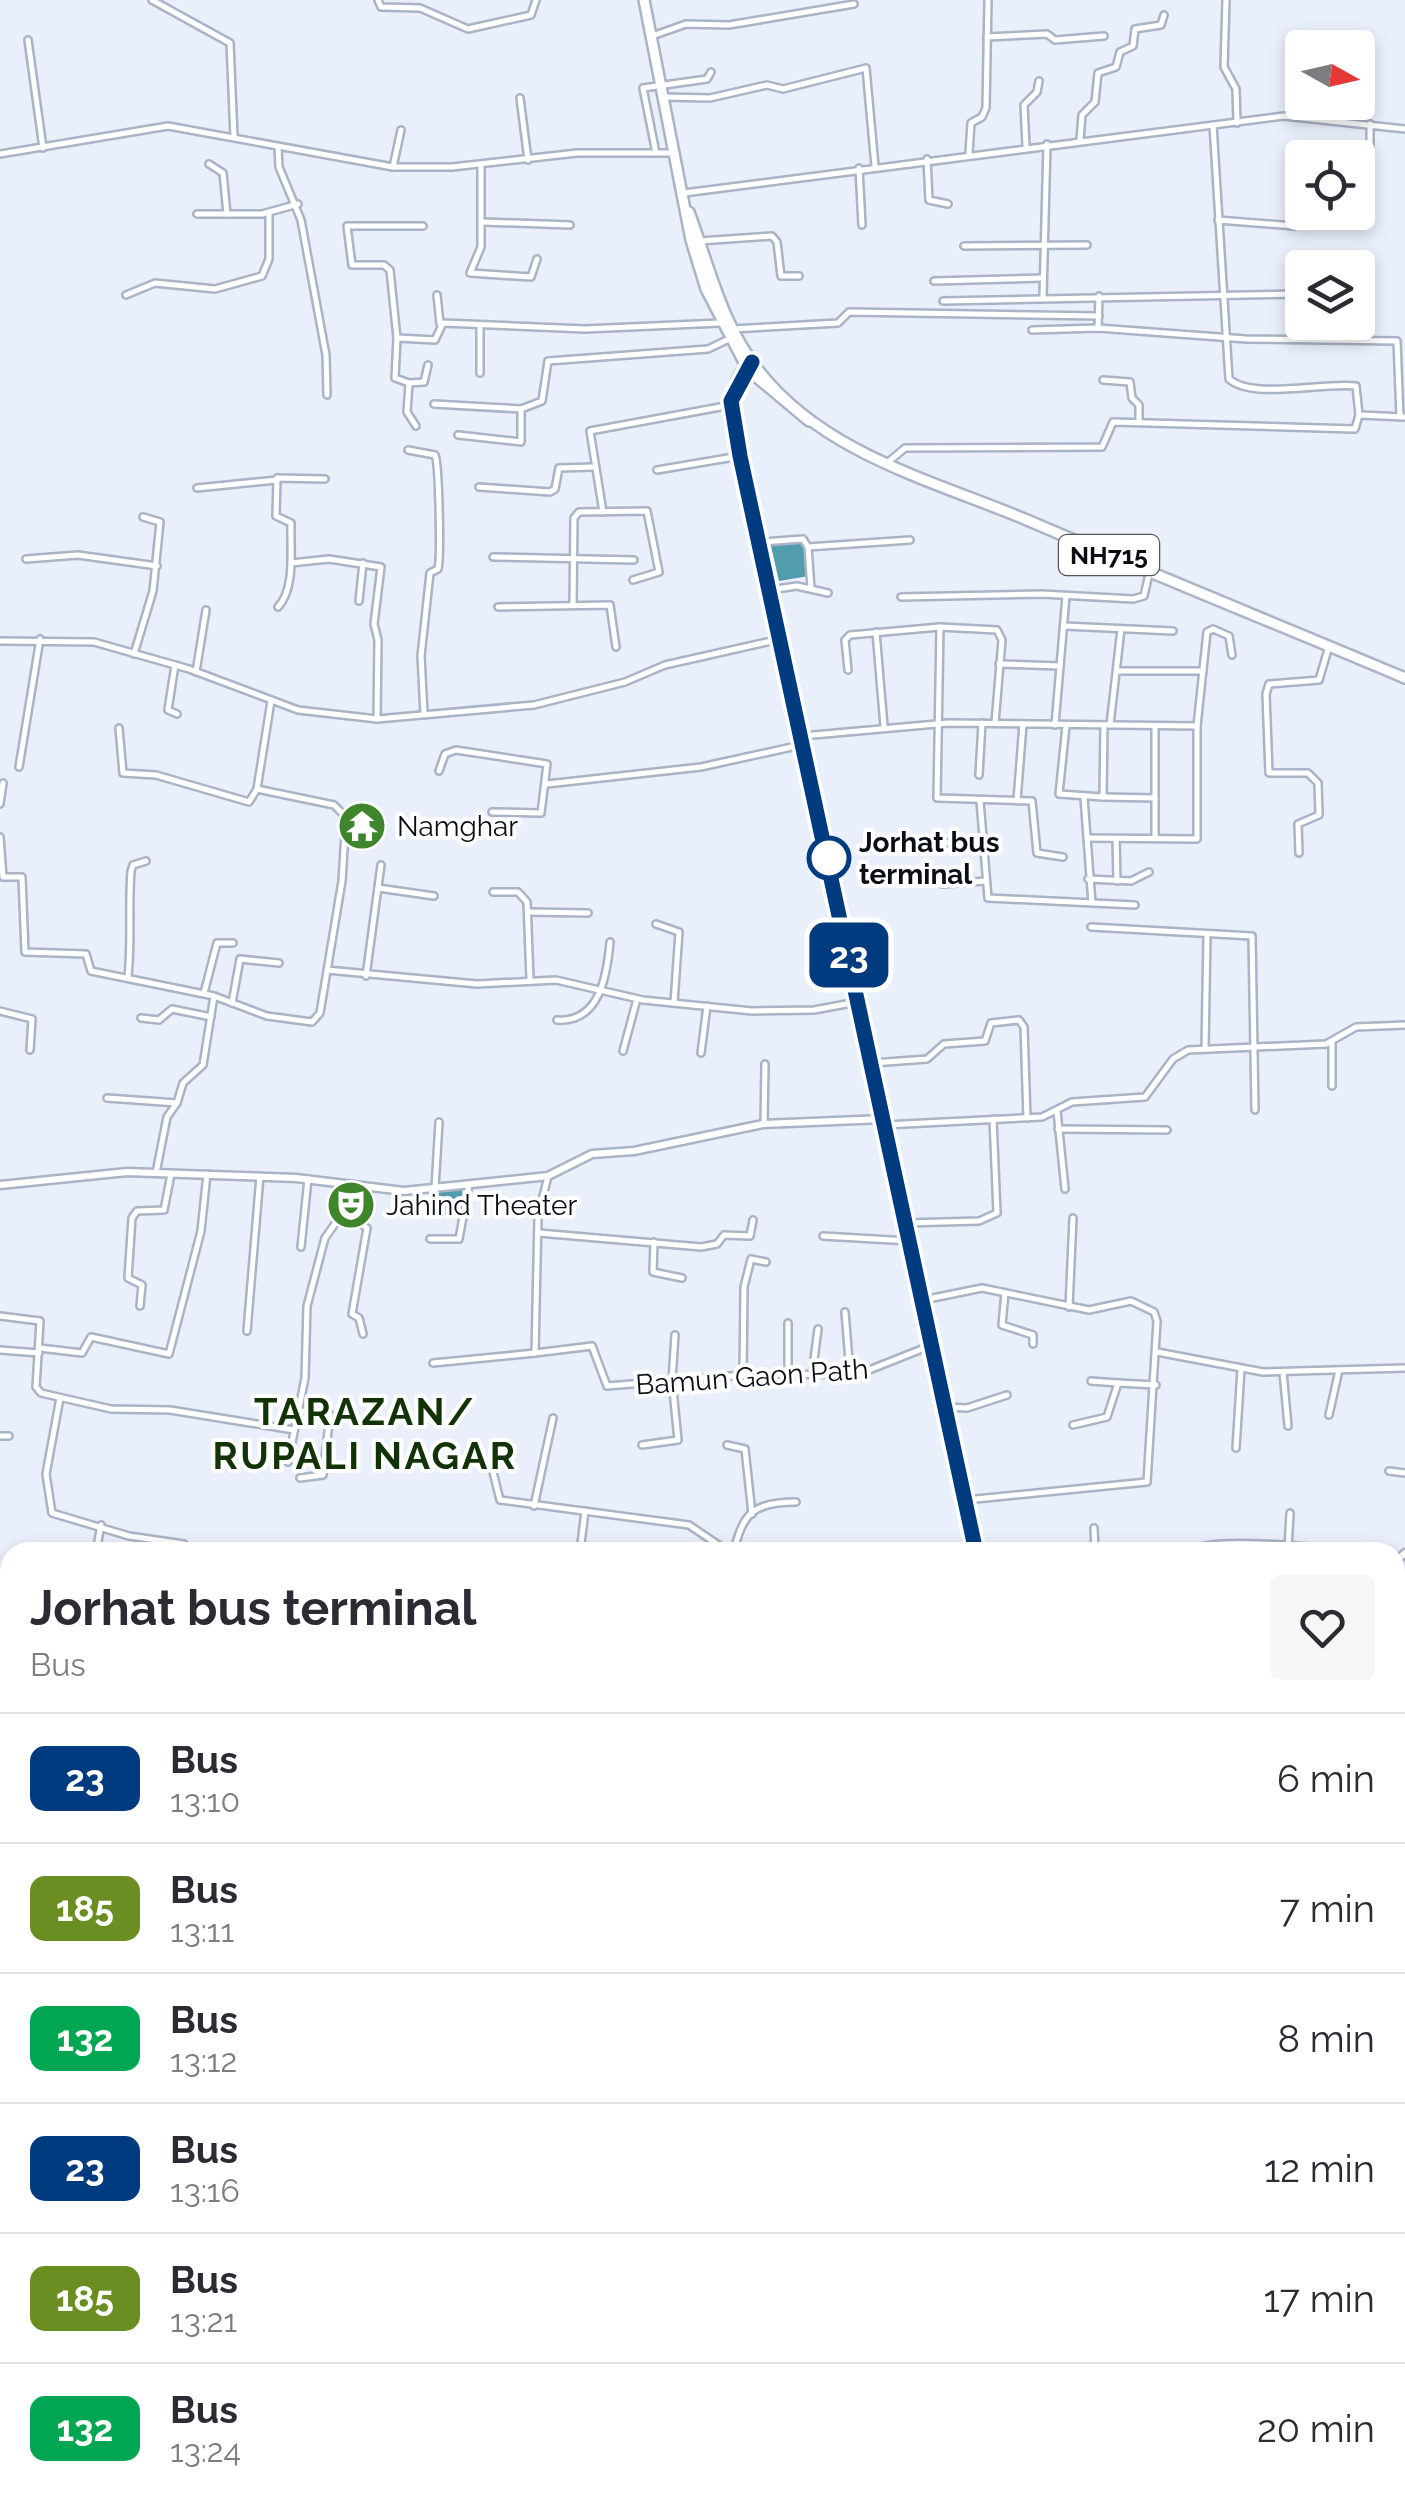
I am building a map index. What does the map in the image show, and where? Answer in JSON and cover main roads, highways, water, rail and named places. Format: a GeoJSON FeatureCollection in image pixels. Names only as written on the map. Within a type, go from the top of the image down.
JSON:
{"type":"FeatureCollection","features":[{"type":"Feature","properties":{"kind":"highway"},"geometry":{"type":"LineString","coordinates":[[644,0],[684,193],[731,339],[748,366],[816,424]]}},
{"type":"Feature","properties":{"kind":"highway"},"geometry":{"type":"LineString","coordinates":[[689,212],[691,240],[720,322],[764,385],[799,417],[816,424]]}},
{"type":"Feature","properties":{"kind":"highway"},"geometry":{"type":"LineString","coordinates":[[731,339],[732,400],[740,456],[974,1542]]}},
{"type":"Feature","properties":{"kind":"highway"},"geometry":{"type":"LineString","coordinates":[[732,400],[748,366]]}},
{"type":"Feature","properties":{"kind":"highway"},"geometry":{"type":"LineString","coordinates":[[732,400],[751,383],[764,385]]}},
{"type":"Feature","properties":{"kind":"highway","name":"NH715"},"geometry":{"type":"LineString","coordinates":[[816,424],[887,463],[1405,678]]}},
{"type":"Feature","properties":{"kind":"water"},"geometry":{"type":"Polygon","coordinates":[[[802,540],[809,576],[779,581],[771,546],[802,540]]]}},
{"type":"Feature","properties":{"kind":"water"},"geometry":{"type":"Polygon","coordinates":[[[462,1190],[463,1214],[432,1216],[431,1193],[462,1190]]]}},
{"type":"Feature","properties":{"kind":"place","name":"Namghar"},"geometry":{"type":"Point","coordinates":[362,826]}},
{"type":"Feature","properties":{"kind":"place","name":"Jorhat bus terminal"},"geometry":{"type":"Point","coordinates":[829,858]}},
{"type":"Feature","properties":{"kind":"place","name":"Jahind Theater"},"geometry":{"type":"Point","coordinates":[351,1205]}},
{"type":"Feature","properties":{"kind":"district","name":"TARAZAN/ RUPALI NAGAR"},"geometry":{"type":"Point","coordinates":[365,1433]}}]}
